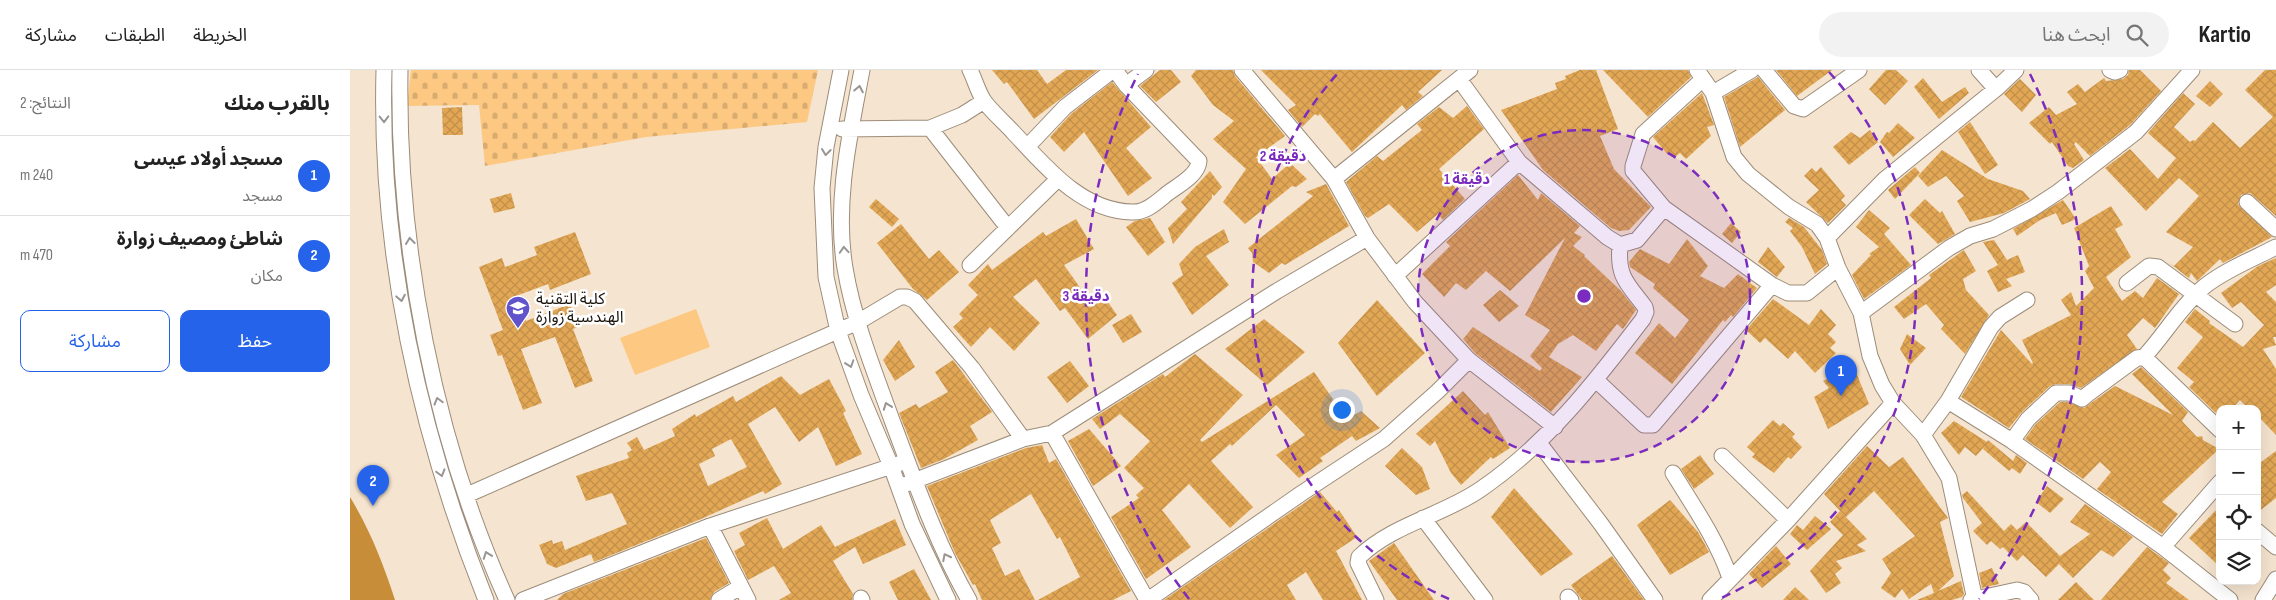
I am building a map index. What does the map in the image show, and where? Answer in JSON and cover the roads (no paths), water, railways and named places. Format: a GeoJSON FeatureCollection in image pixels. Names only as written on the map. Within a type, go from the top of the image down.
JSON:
{"type":"FeatureCollection","features":[{"type":"Feature","properties":{"kind":"street"},"geometry":{"type":"LineString","coordinates":[[384,70],[389,216],[400,293],[421,399],[454,515],[486,600]]}},
{"type":"Feature","properties":{"kind":"street"},"geometry":{"type":"LineString","coordinates":[[400,70],[399,129],[406,215],[412,263],[436,394],[489,560],[507,600]]}},
{"type":"Feature","properties":{"kind":"street"},"geometry":{"type":"LineString","coordinates":[[841,70],[822,188],[826,277],[838,331],[861,395],[891,466],[912,524],[948,600]]}},
{"type":"Feature","properties":{"kind":"street"},"geometry":{"type":"LineString","coordinates":[[862,70],[851,130],[842,200],[845,268],[858,322],[907,461],[942,550],[969,600]]}},
{"type":"Feature","properties":{"kind":"street"},"geometry":{"type":"LineString","coordinates":[[970,70],[984,101],[1027,147],[1058,180],[1093,202],[1112,209],[1134,213],[1149,208],[1198,167],[1199,161],[1114,70],[1065,107],[1027,147]]}},
{"type":"Feature","properties":{"kind":"street"},"geometry":{"type":"LineString","coordinates":[[1126,85],[1146,70]]}},
{"type":"Feature","properties":{"kind":"street"},"geometry":{"type":"LineString","coordinates":[[1242,70],[1334,179],[1367,238],[1415,302],[1469,360],[1555,427]]}},
{"type":"Feature","properties":{"kind":"street"},"geometry":{"type":"LineString","coordinates":[[1713,93],[1752,70]]}},
{"type":"Feature","properties":{"kind":"street"},"geometry":{"type":"LineString","coordinates":[[1764,70],[1794,106],[1803,109],[1860,70]]}},
{"type":"Feature","properties":{"kind":"street"},"geometry":{"type":"LineString","coordinates":[[1980,70],[1996,89]]}},
{"type":"Feature","properties":{"kind":"street"},"geometry":{"type":"LineString","coordinates":[[1827,238],[1885,179],[1996,89],[2016,70]]}},
{"type":"Feature","properties":{"kind":"street"},"geometry":{"type":"LineString","coordinates":[[2110,70],[2115,72],[2120,70]]}},
{"type":"Feature","properties":{"kind":"street"},"geometry":{"type":"LineString","coordinates":[[1334,179],[1465,74],[1519,162],[1607,237],[1620,245],[1637,240],[1664,208]]}},
{"type":"Feature","properties":{"kind":"street"},"geometry":{"type":"LineString","coordinates":[[1838,268],[1807,293],[1788,293],[1772,285],[1664,208],[1633,171],[1643,134],[1700,74],[1713,93],[1734,156],[1748,174],[1789,207],[1817,224],[1827,238],[1838,268],[1861,313],[1870,356],[1882,385],[1893,404],[1923,435],[1949,478],[1973,600],[2017,590],[2024,592],[2031,600]]}},
{"type":"Feature","properties":{"kind":"street"},"geometry":{"type":"LineString","coordinates":[[1861,313],[1948,248],[1970,236],[1993,229],[2032,209],[2058,192],[2136,132],[2183,74]]}},
{"type":"Feature","properties":{"kind":"street"},"geometry":{"type":"LineString","coordinates":[[830,129],[930,128],[962,115],[984,101]]}},
{"type":"Feature","properties":{"kind":"street"},"geometry":{"type":"LineString","coordinates":[[930,128],[1008,228]]}},
{"type":"Feature","properties":{"kind":"street"},"geometry":{"type":"LineString","coordinates":[[1395,276],[1519,162]]}},
{"type":"Feature","properties":{"kind":"street"},"geometry":{"type":"LineString","coordinates":[[970,265],[1058,180]]}},
{"type":"Feature","properties":{"kind":"street"},"geometry":{"type":"LineString","coordinates":[[2247,202],[2276,229]]}},
{"type":"Feature","properties":{"kind":"street"},"geometry":{"type":"LineString","coordinates":[[389,216],[406,215]]}},
{"type":"Feature","properties":{"kind":"street"},"geometry":{"type":"LineString","coordinates":[[899,487],[1023,439],[1052,433],[1277,290],[1367,238]]}},
{"type":"Feature","properties":{"kind":"street"},"geometry":{"type":"LineString","coordinates":[[1376,600],[1358,563],[1359,557],[1423,518],[1482,489],[1539,442],[1555,427],[1596,380],[1643,320],[1646,312],[1645,307],[1624,280],[1618,263],[1620,245]]}},
{"type":"Feature","properties":{"kind":"street"},"geometry":{"type":"LineString","coordinates":[[2012,440],[2028,419],[2056,393],[2070,393],[2082,399],[2137,358],[2144,357],[2205,286],[2276,247]]}},
{"type":"Feature","properties":{"kind":"street"},"geometry":{"type":"LineString","coordinates":[[2127,283],[2148,266],[2158,267],[2235,324]]}},
{"type":"Feature","properties":{"kind":"street"},"geometry":{"type":"LineString","coordinates":[[1596,380],[1644,425],[1653,425],[1772,285]]}},
{"type":"Feature","properties":{"kind":"street"},"geometry":{"type":"LineString","coordinates":[[467,495],[858,322],[900,297],[907,297],[915,301],[972,368],[1023,439]]}},
{"type":"Feature","properties":{"kind":"street"},"geometry":{"type":"LineString","coordinates":[[1923,435],[1948,401],[1990,327],[2000,318],[2028,300]]}},
{"type":"Feature","properties":{"kind":"street"},"geometry":{"type":"LineString","coordinates":[[2144,357],[2216,426]]}},
{"type":"Feature","properties":{"kind":"street"},"geometry":{"type":"LineString","coordinates":[[1052,433],[1147,600],[1384,439],[1438,391],[1469,360]]}},
{"type":"Feature","properties":{"kind":"street"},"geometry":{"type":"LineString","coordinates":[[1948,401],[2012,440],[2163,547],[2230,600]]}},
{"type":"Feature","properties":{"kind":"street"},"geometry":{"type":"LineString","coordinates":[[1710,600],[1788,520],[1893,404]]}},
{"type":"Feature","properties":{"kind":"street"},"geometry":{"type":"LineString","coordinates":[[1539,442],[1602,524],[1654,600]]}},
{"type":"Feature","properties":{"kind":"street"},"geometry":{"type":"LineString","coordinates":[[1722,456],[1788,520]]}},
{"type":"Feature","properties":{"kind":"street"},"geometry":{"type":"LineString","coordinates":[[523,600],[710,526],[907,461]]}},
{"type":"Feature","properties":{"kind":"street"},"geometry":{"type":"LineString","coordinates":[[1673,473],[1722,554],[1730,578]]}},
{"type":"Feature","properties":{"kind":"street"},"geometry":{"type":"LineString","coordinates":[[2163,547],[2216,493]]}},
{"type":"Feature","properties":{"kind":"street"},"geometry":{"type":"LineString","coordinates":[[1423,518],[1486,600]]}},
{"type":"Feature","properties":{"kind":"street"},"geometry":{"type":"LineString","coordinates":[[710,526],[744,594],[719,600]]}},
{"type":"Feature","properties":{"kind":"street"},"geometry":{"type":"LineString","coordinates":[[2261,534],[2276,547]]}},
{"type":"Feature","properties":{"kind":"street"},"geometry":{"type":"LineString","coordinates":[[2263,600],[2276,580]]}},
{"type":"Feature","properties":{"kind":"place","name":"كلية التقنية الهندسية زوارة"},"geometry":{"type":"Point","coordinates":[518,329]}},
{"type":"Feature","properties":{"kind":"place","name":"مسجد أولاد عيسى"},"geometry":{"type":"Point","coordinates":[1841,396]}},
{"type":"Feature","properties":{"kind":"place","name":"شاطئ ومصيف زوارة"},"geometry":{"type":"Point","coordinates":[373,506]}}]}
